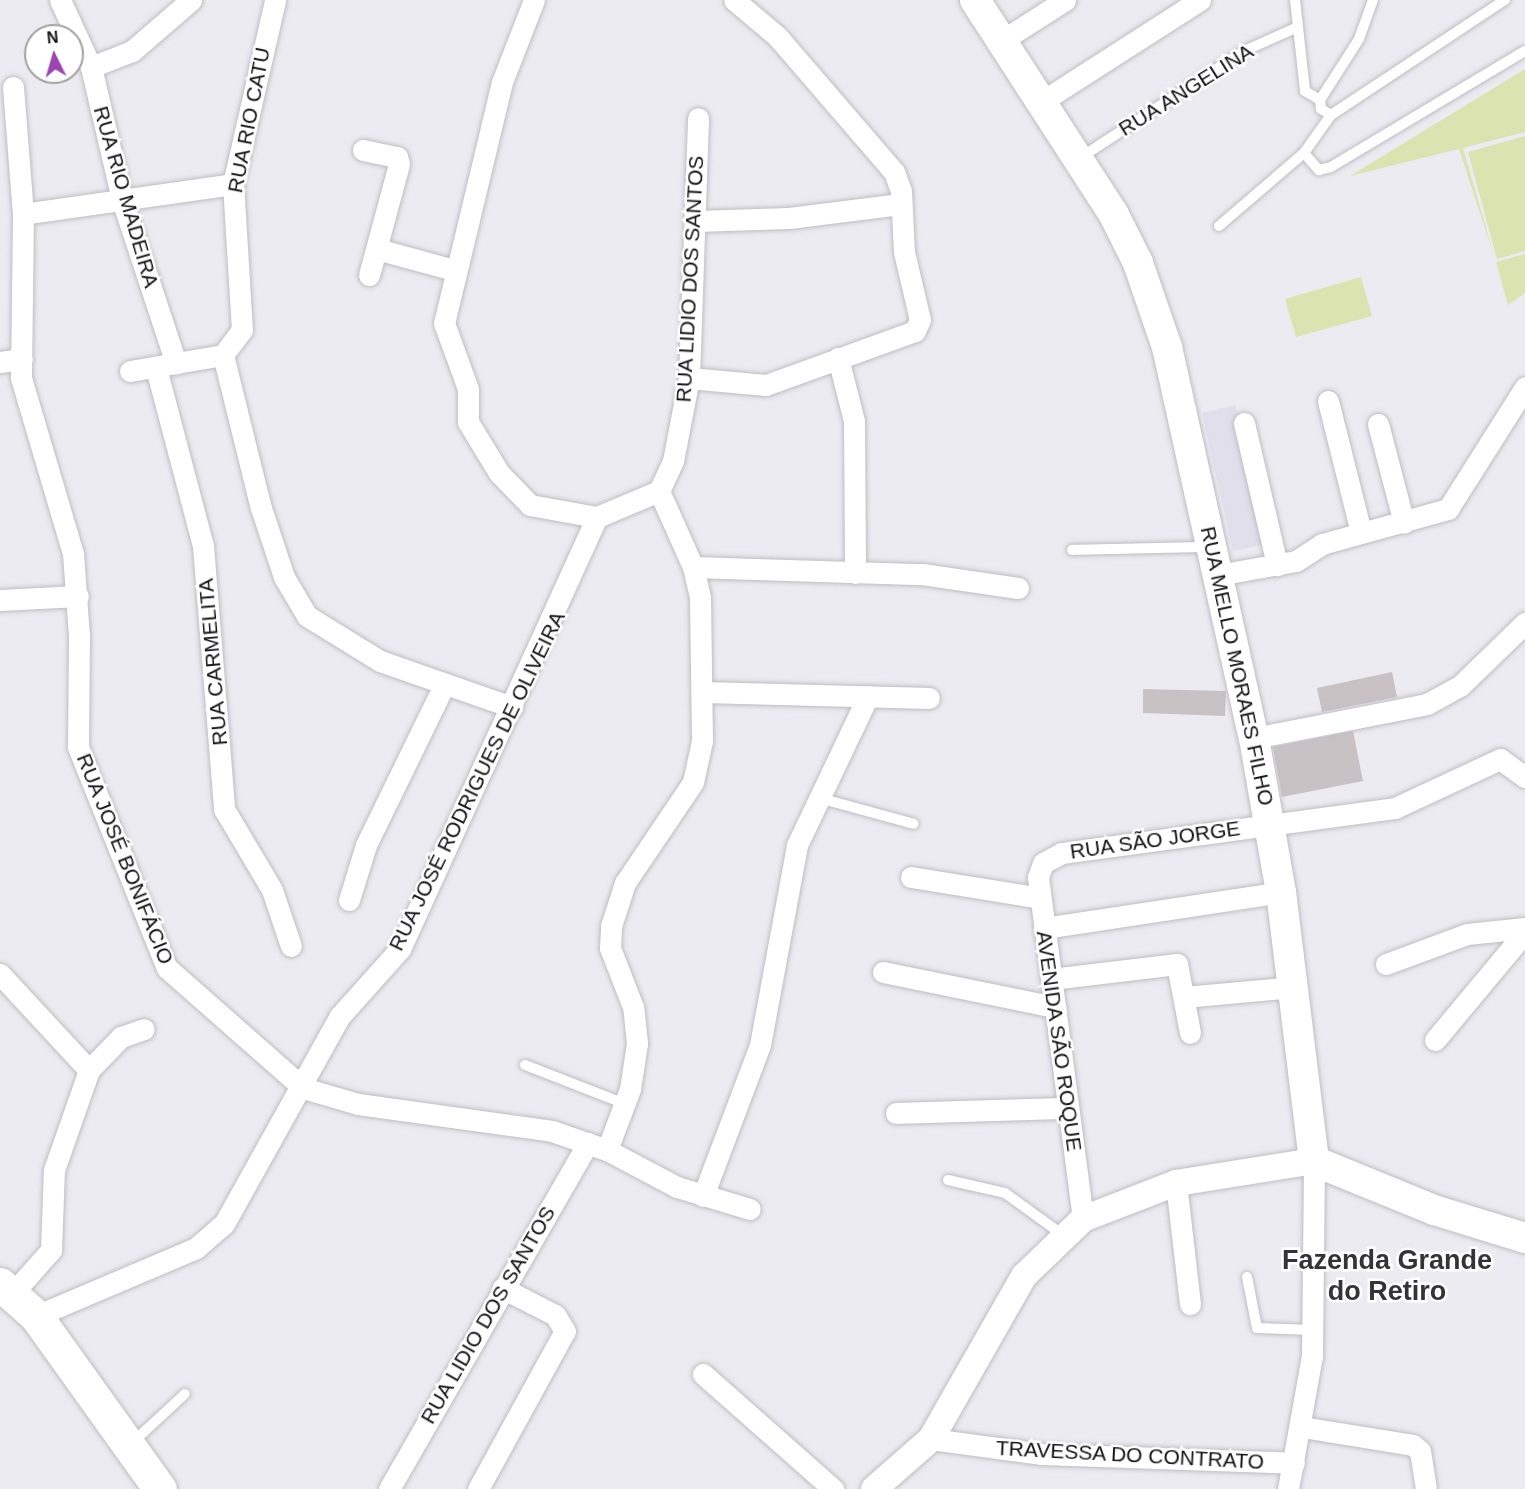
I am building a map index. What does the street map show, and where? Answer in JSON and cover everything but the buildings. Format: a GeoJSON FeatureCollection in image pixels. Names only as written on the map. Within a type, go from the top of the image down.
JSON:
{"type":"FeatureCollection","features":[{"type":"Feature","properties":{"kind":"main road","name":"RUA MELLO MORAES FILHO"},"geometry":{"type":"LineString","coordinates":[[975,0],[1010,35],[1041,102],[1084,156],[1114,214],[1154,304],[1254,738],[1281,892],[1314,1161]]}},
{"type":"Feature","properties":{"kind":"main road"},"geometry":{"type":"LineString","coordinates":[[1314,1161],[1434,1210],[1525,1238]]}},
{"type":"Feature","properties":{"kind":"main road"},"geometry":{"type":"LineString","coordinates":[[6,1289],[36,1316],[160,1489]]}},
{"type":"Feature","properties":{"kind":"street","name":"RUA RIO MADEIRA"},"geometry":{"type":"LineString","coordinates":[[60,0],[90,67],[123,203],[176,363]]}},
{"type":"Feature","properties":{"kind":"street"},"geometry":{"type":"LineString","coordinates":[[90,67],[132,51],[191,0]]}},
{"type":"Feature","properties":{"kind":"street","name":"RUA RIO CATU"},"geometry":{"type":"LineString","coordinates":[[223,355],[242,330],[246,315],[233,184],[275,0]]}},
{"type":"Feature","properties":{"kind":"street"},"geometry":{"type":"LineString","coordinates":[[534,0],[501,82],[454,270],[445,333],[468,389],[468,422],[483,451],[530,505],[597,517],[659,491],[693,567],[704,624],[704,692],[693,782],[625,883],[611,926],[610,948],[633,1007],[638,1043],[625,1104],[597,1146],[637,1169],[703,1196],[750,1209]]}},
{"type":"Feature","properties":{"kind":"street"},"geometry":{"type":"LineString","coordinates":[[689,378],[756,387],[919,328],[897,179],[873,143],[778,37],[734,0]]}},
{"type":"Feature","properties":{"kind":"street"},"geometry":{"type":"LineString","coordinates":[[1010,35],[1065,0]]}},
{"type":"Feature","properties":{"kind":"street"},"geometry":{"type":"LineString","coordinates":[[1041,102],[1200,0]]}},
{"type":"Feature","properties":{"kind":"street","name":"RUA JOSÉ BONIFÁCIO"},"geometry":{"type":"LineString","coordinates":[[13,87],[23,214],[23,398],[68,529],[78,596],[78,747],[156,947],[180,985],[303,1088],[358,1104],[528,1126],[597,1146]]}},
{"type":"Feature","properties":{"kind":"street","name":"RUA LIDIO DOS SANTOS"},"geometry":{"type":"LineString","coordinates":[[659,491],[673,461],[689,378],[698,118]]}},
{"type":"Feature","properties":{"kind":"street"},"geometry":{"type":"LineString","coordinates":[[363,150],[397,157],[399,164],[369,275]]}},
{"type":"Feature","properties":{"kind":"street"},"geometry":{"type":"LineString","coordinates":[[23,214],[123,203],[233,184]]}},
{"type":"Feature","properties":{"kind":"street"},"geometry":{"type":"LineString","coordinates":[[695,221],[789,218],[900,204]]}},
{"type":"Feature","properties":{"kind":"street"},"geometry":{"type":"LineString","coordinates":[[377,249],[454,270]]}},
{"type":"Feature","properties":{"kind":"street"},"geometry":{"type":"LineString","coordinates":[[130,371],[223,355],[264,517],[284,577],[307,616],[380,661],[512,707]]}},
{"type":"Feature","properties":{"kind":"street"},"geometry":{"type":"LineString","coordinates":[[838,358],[854,421],[855,573]]}},
{"type":"Feature","properties":{"kind":"street"},"geometry":{"type":"LineString","coordinates":[[0,362],[22,359]]}},
{"type":"Feature","properties":{"kind":"street","name":"RUA CARMELITA"},"geometry":{"type":"LineString","coordinates":[[156,368],[203,546],[224,809],[272,890],[291,946]]}},
{"type":"Feature","properties":{"kind":"street"},"geometry":{"type":"LineString","coordinates":[[1215,561],[1277,565],[1361,532],[1404,523],[1453,506],[1525,387]]}},
{"type":"Feature","properties":{"kind":"street"},"geometry":{"type":"LineString","coordinates":[[1328,401],[1361,532]]}},
{"type":"Feature","properties":{"kind":"street"},"geometry":{"type":"LineString","coordinates":[[1244,423],[1277,565]]}},
{"type":"Feature","properties":{"kind":"street"},"geometry":{"type":"LineString","coordinates":[[1378,424],[1404,523]]}},
{"type":"Feature","properties":{"kind":"street","name":"RUA JOSÉ RODRIGUES DE OLIVEIRA"},"geometry":{"type":"LineString","coordinates":[[36,1316],[211,1237],[236,1205],[303,1088],[340,1016],[400,949],[597,517]]}},
{"type":"Feature","properties":{"kind":"street"},"geometry":{"type":"LineString","coordinates":[[693,567],[958,577],[1018,588]]}},
{"type":"Feature","properties":{"kind":"street"},"geometry":{"type":"LineString","coordinates":[[0,600],[78,596]]}},
{"type":"Feature","properties":{"kind":"street"},"geometry":{"type":"LineString","coordinates":[[1254,738],[1427,704],[1460,686],[1525,623]]}},
{"type":"Feature","properties":{"kind":"street"},"geometry":{"type":"LineString","coordinates":[[349,900],[366,845],[444,685]]}},
{"type":"Feature","properties":{"kind":"street"},"geometry":{"type":"LineString","coordinates":[[704,692],[929,698]]}},
{"type":"Feature","properties":{"kind":"street"},"geometry":{"type":"LineString","coordinates":[[703,1196],[760,1045],[784,891],[796,845],[868,696]]}},
{"type":"Feature","properties":{"kind":"street"},"geometry":{"type":"LineString","coordinates":[[1269,824],[1395,808],[1503,759],[1525,777]]}},
{"type":"Feature","properties":{"kind":"street","name":"RUA SÃO JORGE"},"geometry":{"type":"LineString","coordinates":[[1043,863],[1062,853],[1269,824]]}},
{"type":"Feature","properties":{"kind":"street","name":"AVENIDA SÃO ROQUE"},"geometry":{"type":"LineString","coordinates":[[1043,863],[1038,877],[1068,1108],[1073,1227]]}},
{"type":"Feature","properties":{"kind":"street"},"geometry":{"type":"LineString","coordinates":[[911,877],[1040,898]]}},
{"type":"Feature","properties":{"kind":"street"},"geometry":{"type":"LineString","coordinates":[[1044,928],[1281,892]]}},
{"type":"Feature","properties":{"kind":"street"},"geometry":{"type":"LineString","coordinates":[[1386,964],[1467,934],[1525,930]]}},
{"type":"Feature","properties":{"kind":"street"},"geometry":{"type":"LineString","coordinates":[[1435,1040],[1525,930]]}},
{"type":"Feature","properties":{"kind":"street"},"geometry":{"type":"LineString","coordinates":[[1051,979],[1171,962],[1183,974],[1190,1033]]}},
{"type":"Feature","properties":{"kind":"street"},"geometry":{"type":"LineString","coordinates":[[882,972],[1055,1007]]}},
{"type":"Feature","properties":{"kind":"street"},"geometry":{"type":"LineString","coordinates":[[0,974],[89,1070]]}},
{"type":"Feature","properties":{"kind":"street"},"geometry":{"type":"LineString","coordinates":[[1184,997],[1293,987]]}},
{"type":"Feature","properties":{"kind":"street"},"geometry":{"type":"LineString","coordinates":[[6,1289],[51,1250],[54,1170],[89,1070],[122,1037],[144,1029]]}},
{"type":"Feature","properties":{"kind":"street"},"geometry":{"type":"LineString","coordinates":[[896,1113],[1068,1108]]}},
{"type":"Feature","properties":{"kind":"street","name":"RUA LIDIO DOS SANTOS"},"geometry":{"type":"LineString","coordinates":[[389,1489],[502,1288],[597,1146]]}},
{"type":"Feature","properties":{"kind":"street"},"geometry":{"type":"LineString","coordinates":[[884,1487],[931,1439],[1024,1276],[1073,1227],[1176,1183],[1314,1161],[1313,1330],[1302,1427],[1288,1489]]}},
{"type":"Feature","properties":{"kind":"street"},"geometry":{"type":"LineString","coordinates":[[1176,1183],[1190,1304]]}},
{"type":"Feature","properties":{"kind":"street"},"geometry":{"type":"LineString","coordinates":[[478,1489],[565,1328],[555,1316],[502,1288]]}},
{"type":"Feature","properties":{"kind":"street"},"geometry":{"type":"LineString","coordinates":[[703,1374],[833,1489]]}},
{"type":"Feature","properties":{"kind":"street"},"geometry":{"type":"LineString","coordinates":[[1302,1427],[1413,1445],[1420,1451],[1426,1489]]}},
{"type":"Feature","properties":{"kind":"street","name":"TRAVESSA DO CONTRATO"},"geometry":{"type":"LineString","coordinates":[[931,1439],[1041,1455],[1294,1463]]}},
{"type":"Feature","properties":{"kind":"lane"},"geometry":{"type":"LineString","coordinates":[[1295,0],[1305,91],[1320,100]]}},
{"type":"Feature","properties":{"kind":"lane"},"geometry":{"type":"LineString","coordinates":[[1331,115],[1321,109],[1320,100],[1359,39],[1373,0]]}},
{"type":"Feature","properties":{"kind":"lane"},"geometry":{"type":"LineString","coordinates":[[1220,226],[1304,153],[1331,115],[1505,0]]}},
{"type":"Feature","properties":{"kind":"lane","name":"RUA ANGELINA"},"geometry":{"type":"LineString","coordinates":[[1084,156],[1244,51],[1298,27]]}},
{"type":"Feature","properties":{"kind":"lane"},"geometry":{"type":"LineString","coordinates":[[1304,153],[1319,170],[1331,167],[1525,51]]}},
{"type":"Feature","properties":{"kind":"lane"},"geometry":{"type":"LineString","coordinates":[[1072,549],[1215,561]]}},
{"type":"Feature","properties":{"kind":"lane"},"geometry":{"type":"LineString","coordinates":[[819,798],[914,824]]}},
{"type":"Feature","properties":{"kind":"lane"},"geometry":{"type":"LineString","coordinates":[[525,1065],[625,1104]]}},
{"type":"Feature","properties":{"kind":"lane"},"geometry":{"type":"LineString","coordinates":[[948,1180],[1005,1193],[1073,1227]]}},
{"type":"Feature","properties":{"kind":"lane"},"geometry":{"type":"LineString","coordinates":[[1247,1277],[1257,1328],[1313,1330]]}},
{"type":"Feature","properties":{"kind":"lane"},"geometry":{"type":"LineString","coordinates":[[129,1445],[185,1394]]}},
{"type":"Feature","properties":{"kind":"shaded area"},"geometry":{"type":"Polygon","coordinates":[[[1235,405],[1266,544],[1233,551],[1202,413],[1235,405]]]}},
{"type":"Feature","properties":{"kind":"green space"},"geometry":{"type":"Polygon","coordinates":[[[1525,69],[1525,132],[1463,148],[1495,259],[1459,149],[1350,176],[1525,69]]]}},
{"type":"Feature","properties":{"kind":"green space"},"geometry":{"type":"Polygon","coordinates":[[[1525,136],[1525,251],[1497,259],[1468,152],[1525,136]]]}},
{"type":"Feature","properties":{"kind":"green space"},"geometry":{"type":"Polygon","coordinates":[[[1525,254],[1525,293],[1508,305],[1496,262],[1525,254]]]}},
{"type":"Feature","properties":{"kind":"green space"},"geometry":{"type":"Polygon","coordinates":[[[1361,277],[1372,316],[1296,337],[1285,299],[1361,277]]]}},
{"type":"Feature","properties":{"kind":"district","name":"Fazenda Grande do Retiro"},"geometry":{"type":"Point","coordinates":[1387,1276]}}]}
